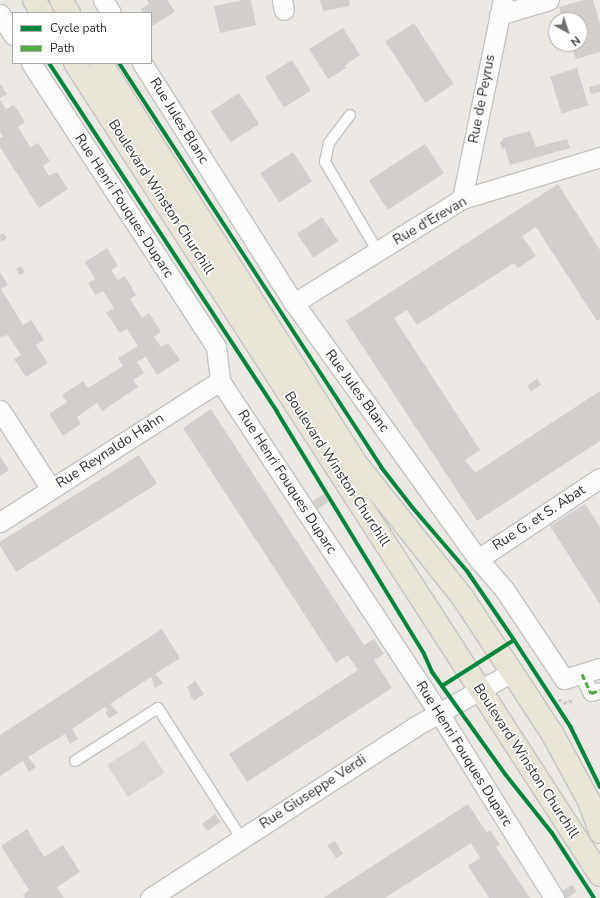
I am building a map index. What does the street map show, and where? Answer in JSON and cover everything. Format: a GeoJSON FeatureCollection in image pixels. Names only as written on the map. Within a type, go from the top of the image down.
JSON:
{"type":"FeatureCollection","features":[{"type":"Feature","properties":{"kind":"main road"},"geometry":{"type":"LineString","coordinates":[[34,0],[41,12]]}},
{"type":"Feature","properties":{"kind":"main road"},"geometry":{"type":"LineString","coordinates":[[61,0],[68,12]]}},
{"type":"Feature","properties":{"kind":"main road","name":"Boulevard Winston Churchill"},"geometry":{"type":"LineString","coordinates":[[76,64],[600,875]]}},
{"type":"Feature","properties":{"kind":"main road","name":"Boulevard Winston Churchill"},"geometry":{"type":"LineString","coordinates":[[101,64],[356,462],[463,598],[553,735],[589,801],[600,832]]}},
{"type":"Feature","properties":{"kind":"street"},"geometry":{"type":"LineString","coordinates":[[103,0],[110,12]]}},
{"type":"Feature","properties":{"kind":"street"},"geometry":{"type":"LineString","coordinates":[[501,8],[549,0]]}},
{"type":"Feature","properties":{"kind":"street","name":"Rue de Peyrus"},"geometry":{"type":"LineString","coordinates":[[462,199],[501,8]]}},
{"type":"Feature","properties":{"kind":"street"},"geometry":{"type":"LineString","coordinates":[[0,14],[12,33]]}},
{"type":"Feature","properties":{"kind":"street"},"geometry":{"type":"LineString","coordinates":[[0,43],[12,36]]}},
{"type":"Feature","properties":{"kind":"street","name":"Rue Henri Fouques Duparc"},"geometry":{"type":"LineString","coordinates":[[33,64],[216,347],[220,381],[439,713],[554,898]]}},
{"type":"Feature","properties":{"kind":"street","name":"Rue Jules Blanc"},"geometry":{"type":"LineString","coordinates":[[143,64],[294,303],[478,558],[504,589],[564,679],[600,668]]}},
{"type":"Feature","properties":{"kind":"street","name":"Rue d'Erevan"},"geometry":{"type":"LineString","coordinates":[[294,303],[462,199],[600,157]]}},
{"type":"Feature","properties":{"kind":"street","name":"Rue Reynaldo Hahn"},"geometry":{"type":"LineString","coordinates":[[0,522],[220,381]]}},
{"type":"Feature","properties":{"kind":"street"},"geometry":{"type":"LineString","coordinates":[[0,410],[51,489]]}},
{"type":"Feature","properties":{"kind":"street","name":"Rue G. et S. Abat"},"geometry":{"type":"LineString","coordinates":[[478,558],[600,478]]}},
{"type":"Feature","properties":{"kind":"street","name":"Rue Giuseppe Verdi"},"geometry":{"type":"LineString","coordinates":[[150,898],[414,727],[512,672]]}},
{"type":"Feature","properties":{"kind":"street"},"geometry":{"type":"LineString","coordinates":[[582,674],[591,693],[600,690]]}},
{"type":"Feature","properties":{"kind":"lane"},"geometry":{"type":"LineString","coordinates":[[350,115],[329,143],[325,162],[378,252]]}},
{"type":"Feature","properties":{"kind":"lane"},"geometry":{"type":"LineString","coordinates":[[75,761],[158,708],[241,838]]}},
{"type":"Feature","properties":{"kind":"shaded area"},"geometry":{"type":"Polygon","coordinates":[[[144,741],[165,773],[128,797],[107,765],[144,741]]]}},
{"type":"Feature","properties":{"kind":"building"},"geometry":{"type":"Polygon","coordinates":[[[147,0],[167,0],[175,12],[152,26],[152,12],[143,12],[141,9],[149,4],[147,0]]]}},
{"type":"Feature","properties":{"kind":"building"},"geometry":{"type":"Polygon","coordinates":[[[243,0],[251,0],[256,25],[220,33],[214,6],[243,0]]]}},
{"type":"Feature","properties":{"kind":"building"},"geometry":{"type":"Polygon","coordinates":[[[320,0],[349,0],[350,6],[323,11],[320,0]]]}},
{"type":"Feature","properties":{"kind":"building"},"geometry":{"type":"Polygon","coordinates":[[[584,0],[593,0],[600,24],[600,52],[576,59],[574,52],[588,52],[588,12],[561,12],[559,7],[584,0]]]}},
{"type":"Feature","properties":{"kind":"building"},"geometry":{"type":"Polygon","coordinates":[[[414,23],[454,84],[425,103],[385,42],[414,23]]]}},
{"type":"Feature","properties":{"kind":"building"},"geometry":{"type":"Polygon","coordinates":[[[343,28],[360,55],[344,66],[346,68],[328,79],[309,49],[343,28]]]}},
{"type":"Feature","properties":{"kind":"building"},"geometry":{"type":"Polygon","coordinates":[[[292,60],[311,91],[284,107],[265,77],[292,60]]]}},
{"type":"Feature","properties":{"kind":"building"},"geometry":{"type":"Polygon","coordinates":[[[577,68],[588,105],[562,113],[550,76],[577,68]]]}},
{"type":"Feature","properties":{"kind":"building"},"geometry":{"type":"Polygon","coordinates":[[[0,84],[7,94],[0,98],[0,84]]]}},
{"type":"Feature","properties":{"kind":"building"},"geometry":{"type":"Polygon","coordinates":[[[600,84],[600,92],[591,94],[589,87],[600,84]]]}},
{"type":"Feature","properties":{"kind":"building"},"geometry":{"type":"Polygon","coordinates":[[[239,93],[259,124],[231,143],[210,112],[239,93]]]}},
{"type":"Feature","properties":{"kind":"building"},"geometry":{"type":"Polygon","coordinates":[[[0,100],[6,109],[14,105],[25,122],[18,127],[30,147],[38,143],[50,161],[43,166],[49,176],[57,172],[68,189],[39,208],[0,147],[0,138],[3,137],[0,132],[0,100]]]}},
{"type":"Feature","properties":{"kind":"building"},"geometry":{"type":"Polygon","coordinates":[[[530,131],[536,147],[567,139],[570,148],[510,165],[505,148],[502,149],[500,142],[503,141],[503,138],[530,131]]]}},
{"type":"Feature","properties":{"kind":"building"},"geometry":{"type":"Polygon","coordinates":[[[425,144],[444,173],[388,210],[369,180],[425,144]]]}},
{"type":"Feature","properties":{"kind":"building"},"geometry":{"type":"Polygon","coordinates":[[[293,152],[312,181],[279,203],[260,173],[293,152]]]}},
{"type":"Feature","properties":{"kind":"building"},"geometry":{"type":"Polygon","coordinates":[[[558,184],[600,250],[600,319],[597,321],[536,227],[522,236],[536,256],[518,268],[514,263],[417,325],[407,310],[394,318],[480,450],[465,460],[475,473],[600,391],[600,441],[477,521],[346,321],[558,184]]]}},
{"type":"Feature","properties":{"kind":"building"},"geometry":{"type":"Polygon","coordinates":[[[322,217],[338,241],[313,258],[297,234],[322,217]]]}},
{"type":"Feature","properties":{"kind":"building"},"geometry":{"type":"Polygon","coordinates":[[[4,233],[7,238],[1,242],[0,235],[4,233]]]}},
{"type":"Feature","properties":{"kind":"building"},"geometry":{"type":"Polygon","coordinates":[[[107,248],[118,266],[111,270],[118,280],[125,276],[136,295],[130,299],[142,318],[149,313],[161,332],[154,337],[161,347],[168,343],[180,360],[157,375],[146,357],[137,362],[144,373],[133,380],[138,387],[102,411],[97,403],[77,417],[81,424],[63,436],[49,414],[67,402],[62,395],[83,381],[88,388],[123,366],[118,358],[138,346],[127,329],[120,333],[106,313],[114,308],[103,291],[95,295],[88,283],[95,279],[85,262],[107,248]]]}},
{"type":"Feature","properties":{"kind":"building"},"geometry":{"type":"Polygon","coordinates":[[[21,266],[25,272],[20,275],[16,269],[21,266]]]}},
{"type":"Feature","properties":{"kind":"building"},"geometry":{"type":"Polygon","coordinates":[[[0,272],[8,285],[1,289],[23,325],[31,320],[44,340],[36,345],[48,363],[26,377],[14,359],[21,355],[8,335],[0,337],[0,272]]]}},
{"type":"Feature","properties":{"kind":"building"},"geometry":{"type":"Polygon","coordinates":[[[537,379],[541,385],[531,392],[527,386],[537,379]]]}},
{"type":"Feature","properties":{"kind":"building"},"geometry":{"type":"Polygon","coordinates":[[[211,409],[364,645],[374,639],[384,654],[374,660],[392,688],[247,782],[229,754],[358,670],[348,655],[336,663],[183,428],[211,409]]]}},
{"type":"Feature","properties":{"kind":"building"},"geometry":{"type":"Polygon","coordinates":[[[139,455],[157,484],[16,572],[0,546],[0,542],[139,455]]]}},
{"type":"Feature","properties":{"kind":"building"},"geometry":{"type":"Polygon","coordinates":[[[0,456],[9,470],[0,476],[0,456]]]}},
{"type":"Feature","properties":{"kind":"building"},"geometry":{"type":"Polygon","coordinates":[[[324,494],[329,502],[315,510],[310,502],[324,494]]]}},
{"type":"Feature","properties":{"kind":"building"},"geometry":{"type":"Polygon","coordinates":[[[585,504],[600,527],[600,604],[550,526],[585,504]]]}},
{"type":"Feature","properties":{"kind":"building"},"geometry":{"type":"Polygon","coordinates":[[[162,629],[180,658],[155,674],[163,683],[155,688],[151,677],[110,704],[118,713],[109,718],[105,712],[108,711],[105,707],[72,729],[78,739],[70,744],[65,734],[28,757],[36,767],[29,772],[23,761],[0,776],[0,735],[162,629]]]}},
{"type":"Feature","properties":{"kind":"building"},"geometry":{"type":"Polygon","coordinates":[[[194,679],[204,694],[194,701],[189,694],[190,692],[187,687],[194,682],[194,679]]]}},
{"type":"Feature","properties":{"kind":"building"},"geometry":{"type":"Polygon","coordinates":[[[468,804],[487,833],[490,830],[500,845],[496,847],[530,898],[489,898],[468,866],[480,858],[471,843],[385,898],[323,898],[468,804]]]}},
{"type":"Feature","properties":{"kind":"building"},"geometry":{"type":"Polygon","coordinates":[[[215,814],[221,822],[207,831],[202,824],[215,814]]]}},
{"type":"Feature","properties":{"kind":"building"},"geometry":{"type":"Polygon","coordinates":[[[27,829],[44,857],[63,845],[80,872],[57,887],[64,898],[25,898],[23,895],[29,890],[1,846],[27,829]]]}},
{"type":"Feature","properties":{"kind":"building"},"geometry":{"type":"Polygon","coordinates":[[[335,841],[343,854],[336,858],[327,845],[335,841]]]}},
{"type":"Feature","properties":{"kind":"building"},"geometry":{"type":"Polygon","coordinates":[[[572,885],[577,892],[567,898],[563,898],[559,893],[572,885]]]}},
{"type":"Feature","properties":{"kind":"marked path"},"geometry":{"type":"LineString","coordinates":[[582,674],[591,693],[600,690]]}},
{"type":"Feature","properties":{"kind":"cycle path"},"geometry":{"type":"LineString","coordinates":[[50,64],[277,412],[424,654],[432,672],[505,774],[552,833],[594,898]]}},
{"type":"Feature","properties":{"kind":"cycle path"},"geometry":{"type":"LineString","coordinates":[[120,64],[381,467],[412,507],[467,571],[514,640],[570,726],[600,787]]}},
{"type":"Feature","properties":{"kind":"cycle path"},"geometry":{"type":"LineString","coordinates":[[442,686],[514,640]]}}]}
